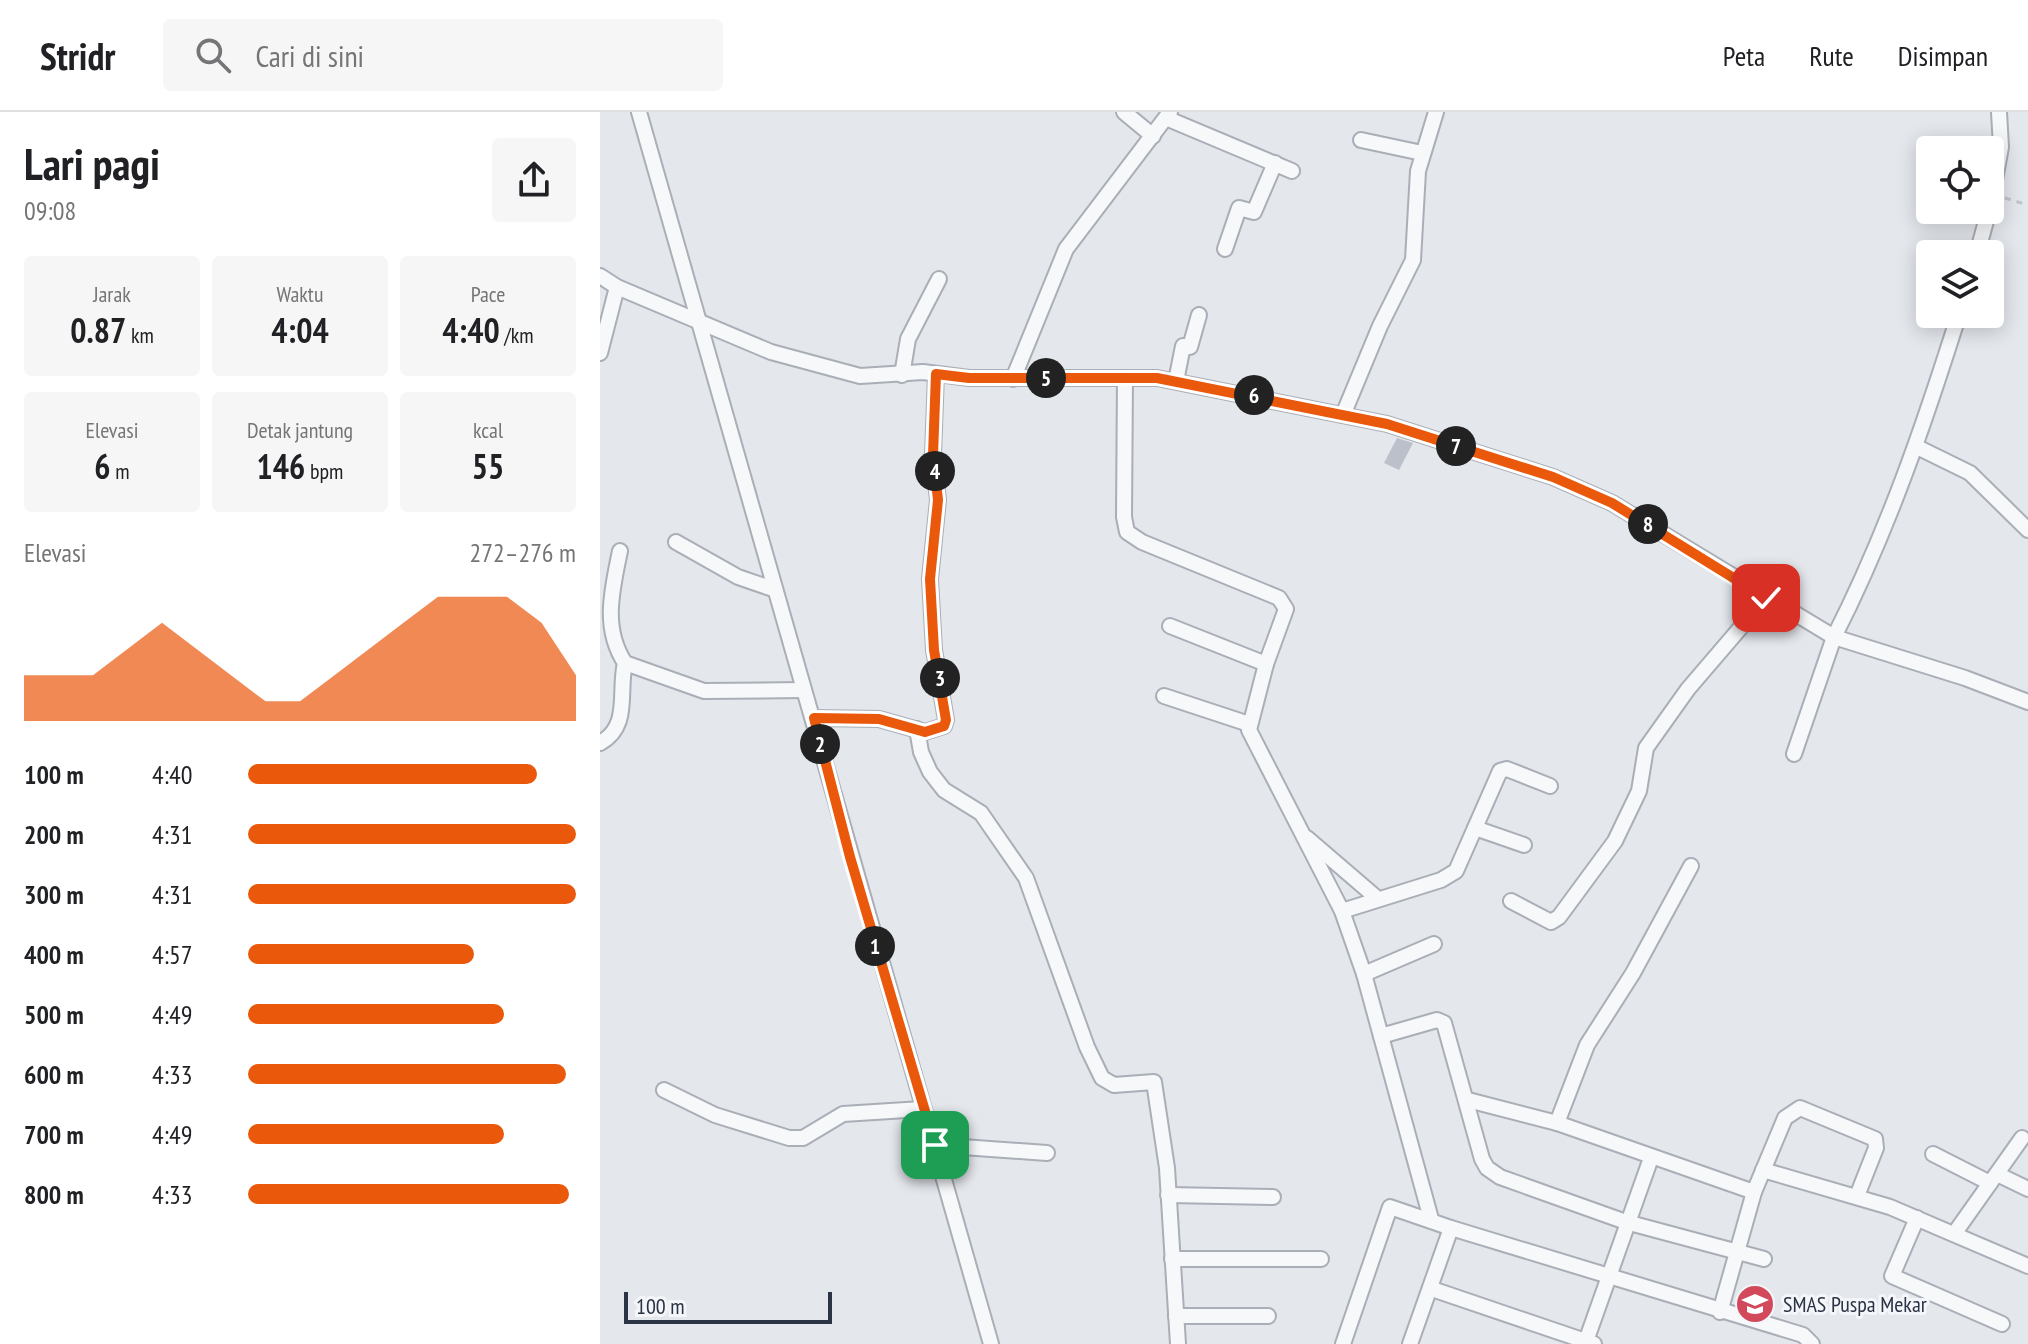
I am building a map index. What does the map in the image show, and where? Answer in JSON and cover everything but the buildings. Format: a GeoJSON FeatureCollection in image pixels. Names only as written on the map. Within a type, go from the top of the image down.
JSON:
{"type":"FeatureCollection","features":[{"type":"Feature","properties":{"kind":"street"},"geometry":{"type":"LineString","coordinates":[[639,112],[991,1344]]}},
{"type":"Feature","properties":{"kind":"street"},"geometry":{"type":"LineString","coordinates":[[1124,112],[1153,136]]}},
{"type":"Feature","properties":{"kind":"street"},"geometry":{"type":"LineString","coordinates":[[1343,415],[1380,326],[1413,260],[1422,153],[1436,112]]}},
{"type":"Feature","properties":{"kind":"street"},"geometry":{"type":"LineString","coordinates":[[1999,112],[2000,136]]}},
{"type":"Feature","properties":{"kind":"street"},"geometry":{"type":"LineString","coordinates":[[1013,379],[1066,249],[1168,115],[1292,171]]}},
{"type":"Feature","properties":{"kind":"street"},"geometry":{"type":"LineString","coordinates":[[1361,140],[1422,153]]}},
{"type":"Feature","properties":{"kind":"street"},"geometry":{"type":"LineString","coordinates":[[1225,249],[1239,208],[1254,212],[1275,163]]}},
{"type":"Feature","properties":{"kind":"street"},"geometry":{"type":"LineString","coordinates":[[600,276],[617,287],[771,352],[860,376],[936,374],[1013,379],[1176,381],[1387,424],[1553,477],[1612,503],[1834,637],[1965,678],[2028,702]]}},
{"type":"Feature","properties":{"kind":"street"},"geometry":{"type":"LineString","coordinates":[[902,375],[908,339],[939,279]]}},
{"type":"Feature","properties":{"kind":"street"},"geometry":{"type":"LineString","coordinates":[[600,353],[617,287]]}},
{"type":"Feature","properties":{"kind":"street"},"geometry":{"type":"LineString","coordinates":[[1176,381],[1183,346],[1190,347],[1199,315]]}},
{"type":"Feature","properties":{"kind":"street"},"geometry":{"type":"LineString","coordinates":[[1794,754],[1834,637],[1864,578],[1917,447],[1955,328]]}},
{"type":"Feature","properties":{"kind":"street"},"geometry":{"type":"LineString","coordinates":[[814,718],[879,719],[925,732],[944,726],[947,712],[934,650],[930,579],[938,500],[933,455],[936,374]]}},
{"type":"Feature","properties":{"kind":"street"},"geometry":{"type":"LineString","coordinates":[[1125,378],[1124,517],[1127,532],[1142,542],[1279,598],[1286,609],[1249,724],[1256,747],[1342,911],[1364,974],[1431,1219]]}},
{"type":"Feature","properties":{"kind":"street"},"geometry":{"type":"LineString","coordinates":[[1917,447],[1970,473],[2028,530]]}},
{"type":"Feature","properties":{"kind":"street"},"geometry":{"type":"LineString","coordinates":[[676,542],[738,577],[773,589]]}},
{"type":"Feature","properties":{"kind":"street"},"geometry":{"type":"LineString","coordinates":[[600,743],[612,737],[621,718],[625,663],[618,652],[609,610],[620,551]]}},
{"type":"Feature","properties":{"kind":"street"},"geometry":{"type":"LineString","coordinates":[[1511,901],[1542,920],[1551,922],[1559,917],[1615,841],[1639,791],[1646,748],[1688,689],[1766,598]]}},
{"type":"Feature","properties":{"kind":"street"},"geometry":{"type":"LineString","coordinates":[[1170,626],[1266,664]]}},
{"type":"Feature","properties":{"kind":"street"},"geometry":{"type":"LineString","coordinates":[[625,663],[704,691],[804,690]]}},
{"type":"Feature","properties":{"kind":"street"},"geometry":{"type":"LineString","coordinates":[[1164,696],[1249,724]]}},
{"type":"Feature","properties":{"kind":"street"},"geometry":{"type":"LineString","coordinates":[[917,729],[921,752],[930,772],[944,790],[981,813],[1026,878],[1087,1047],[1102,1078],[1114,1085],[1154,1082],[1168,1195],[1178,1344]]}},
{"type":"Feature","properties":{"kind":"street"},"geometry":{"type":"LineString","coordinates":[[1342,911],[1449,877],[1461,864],[1500,771],[1507,769],[1550,786]]}},
{"type":"Feature","properties":{"kind":"street"},"geometry":{"type":"LineString","coordinates":[[1475,828],[1524,845]]}},
{"type":"Feature","properties":{"kind":"street"},"geometry":{"type":"LineString","coordinates":[[1301,832],[1378,899]]}},
{"type":"Feature","properties":{"kind":"street"},"geometry":{"type":"LineString","coordinates":[[1557,1123],[1587,1045],[1633,973],[1691,866]]}},
{"type":"Feature","properties":{"kind":"street"},"geometry":{"type":"LineString","coordinates":[[1364,974],[1434,944]]}},
{"type":"Feature","properties":{"kind":"street"},"geometry":{"type":"LineString","coordinates":[[1381,1036],[1441,1020],[1487,1168],[1500,1177],[1626,1222],[1764,1259]]}},
{"type":"Feature","properties":{"kind":"street"},"geometry":{"type":"LineString","coordinates":[[664,1090],[715,1115],[789,1138],[803,1138],[843,1114],[922,1109]]}},
{"type":"Feature","properties":{"kind":"street"},"geometry":{"type":"LineString","coordinates":[[1468,1100],[1557,1123],[1754,1192]]}},
{"type":"Feature","properties":{"kind":"street"},"geometry":{"type":"LineString","coordinates":[[1720,1312],[1754,1192],[1785,1118],[1800,1108],[1875,1139],[1876,1148],[1857,1196]]}},
{"type":"Feature","properties":{"kind":"street"},"geometry":{"type":"LineString","coordinates":[[1954,1234],[2022,1138]]}},
{"type":"Feature","properties":{"kind":"street"},"geometry":{"type":"LineString","coordinates":[[935,1145],[1047,1153]]}},
{"type":"Feature","properties":{"kind":"street"},"geometry":{"type":"LineString","coordinates":[[1933,1154],[2028,1189]]}},
{"type":"Feature","properties":{"kind":"street"},"geometry":{"type":"LineString","coordinates":[[1432,1289],[1588,1343],[1626,1222],[1651,1158]]}},
{"type":"Feature","properties":{"kind":"street"},"geometry":{"type":"LineString","coordinates":[[1763,1170],[1857,1196],[2028,1266]]}},
{"type":"Feature","properties":{"kind":"street"},"geometry":{"type":"LineString","coordinates":[[1168,1195],[1273,1197]]}},
{"type":"Feature","properties":{"kind":"street"},"geometry":{"type":"LineString","coordinates":[[1343,1344],[1387,1210],[1396,1207],[1451,1228],[1608,1278],[1803,1335],[1812,1344]]}},
{"type":"Feature","properties":{"kind":"street"},"geometry":{"type":"LineString","coordinates":[[1917,1218],[1892,1276],[2002,1324]]}},
{"type":"Feature","properties":{"kind":"street"},"geometry":{"type":"LineString","coordinates":[[1410,1344],[1432,1289],[1451,1228]]}},
{"type":"Feature","properties":{"kind":"street"},"geometry":{"type":"LineString","coordinates":[[1172,1259],[1321,1259]]}},
{"type":"Feature","properties":{"kind":"street"},"geometry":{"type":"LineString","coordinates":[[1176,1316],[1268,1316]]}},
{"type":"Feature","properties":{"kind":"path"},"geometry":{"type":"LineString","coordinates":[[2004,204],[2028,205]]}},
{"type":"Feature","properties":{"kind":"place","name":"SMAS Puspa Mekar"},"geometry":{"type":"Point","coordinates":[1755,1304]}},
{"type":"Feature","properties":{"kind":"route"},"geometry":{"type":"LineString","coordinates":[[935,1145],[850,857],[814,718],[879,719],[925,732],[944,726],[947,712],[934,650],[930,579],[938,500],[933,455],[936,374],[969,378],[1157,378],[1235,391],[1387,424],[1553,477],[1612,503],[1766,598]]}}]}
